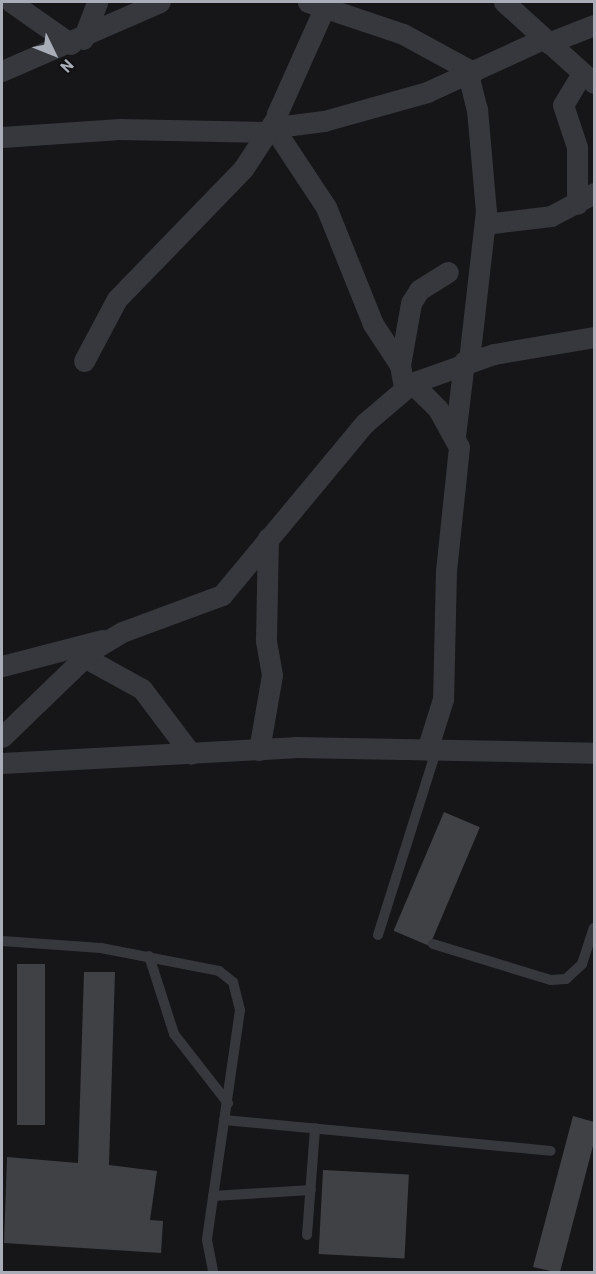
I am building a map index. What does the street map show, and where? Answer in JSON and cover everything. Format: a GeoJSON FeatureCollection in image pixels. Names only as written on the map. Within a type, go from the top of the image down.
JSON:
{"type":"FeatureCollection","features":[{"type":"Feature","properties":{"kind":"street"},"geometry":{"type":"LineString","coordinates":[[11,2],[77,42]]}},
{"type":"Feature","properties":{"kind":"street"},"geometry":{"type":"LineString","coordinates":[[77,42],[97,2]]}},
{"type":"Feature","properties":{"kind":"street"},"geometry":{"type":"LineString","coordinates":[[2,72],[77,42],[160,2]]}},
{"type":"Feature","properties":{"kind":"street"},"geometry":{"type":"LineString","coordinates":[[485,225],[551,216],[586,198],[577,147],[562,105],[588,78],[504,2]]}},
{"type":"Feature","properties":{"kind":"street"},"geometry":{"type":"LineString","coordinates":[[84,361],[117,299],[243,169],[274,125],[320,4],[404,34],[470,73],[477,109],[485,225],[455,436],[460,472],[446,570],[443,699],[432,750]]}},
{"type":"Feature","properties":{"kind":"street"},"geometry":{"type":"LineString","coordinates":[[2,137],[120,129],[274,125],[324,121],[357,107],[405,99],[545,41],[594,25]]}},
{"type":"Feature","properties":{"kind":"street"},"geometry":{"type":"LineString","coordinates":[[274,125],[285,150],[326,207],[373,324],[400,365],[408,386],[455,436]]}},
{"type":"Feature","properties":{"kind":"street"},"geometry":{"type":"LineString","coordinates":[[400,365],[411,303],[419,290],[448,272]]}},
{"type":"Feature","properties":{"kind":"street"},"geometry":{"type":"LineString","coordinates":[[2,666],[111,638],[222,595],[365,423],[408,386],[466,362],[594,337]]}},
{"type":"Feature","properties":{"kind":"street"},"geometry":{"type":"LineString","coordinates":[[259,750],[273,675],[266,640],[268,538]]}},
{"type":"Feature","properties":{"kind":"street"},"geometry":{"type":"LineString","coordinates":[[2,737],[84,657],[111,638]]}},
{"type":"Feature","properties":{"kind":"street"},"geometry":{"type":"LineString","coordinates":[[84,657],[142,689],[191,754]]}},
{"type":"Feature","properties":{"kind":"street"},"geometry":{"type":"LineString","coordinates":[[2,763],[259,750],[594,753]]}},
{"type":"Feature","properties":{"kind":"lane"},"geometry":{"type":"LineString","coordinates":[[378,935],[432,750]]}},
{"type":"Feature","properties":{"kind":"lane"},"geometry":{"type":"LineString","coordinates":[[433,944],[551,980],[566,979],[582,964],[594,927]]}},
{"type":"Feature","properties":{"kind":"lane"},"geometry":{"type":"LineString","coordinates":[[2,941],[149,956],[219,970],[233,982],[240,1010],[207,1240],[213,1272]]}},
{"type":"Feature","properties":{"kind":"lane"},"geometry":{"type":"LineString","coordinates":[[149,956],[174,1034],[228,1103]]}},
{"type":"Feature","properties":{"kind":"lane"},"geometry":{"type":"LineString","coordinates":[[224,1120],[550,1151]]}},
{"type":"Feature","properties":{"kind":"lane"},"geometry":{"type":"LineString","coordinates":[[307,1235],[315,1128]]}},
{"type":"Feature","properties":{"kind":"lane"},"geometry":{"type":"LineString","coordinates":[[213,1196],[311,1190]]}},
{"type":"Feature","properties":{"kind":"building"},"geometry":{"type":"Polygon","coordinates":[[[444,812],[480,827],[429,946],[394,931],[444,812]]]}},
{"type":"Feature","properties":{"kind":"building"},"geometry":{"type":"Polygon","coordinates":[[[17,964],[45,964],[45,1125],[17,1125],[17,964]]]}},
{"type":"Feature","properties":{"kind":"building"},"geometry":{"type":"Polygon","coordinates":[[[84,972],[115,972],[109,1165],[157,1171],[150,1220],[163,1221],[161,1253],[4,1243],[7,1157],[78,1163],[84,972]]]}},
{"type":"Feature","properties":{"kind":"building"},"geometry":{"type":"Polygon","coordinates":[[[573,1116],[594,1122],[594,1142],[560,1272],[555,1272],[533,1267],[573,1116]]]}},
{"type":"Feature","properties":{"kind":"building"},"geometry":{"type":"Polygon","coordinates":[[[323,1170],[409,1175],[404,1258],[319,1254],[323,1170]]]}}]}
